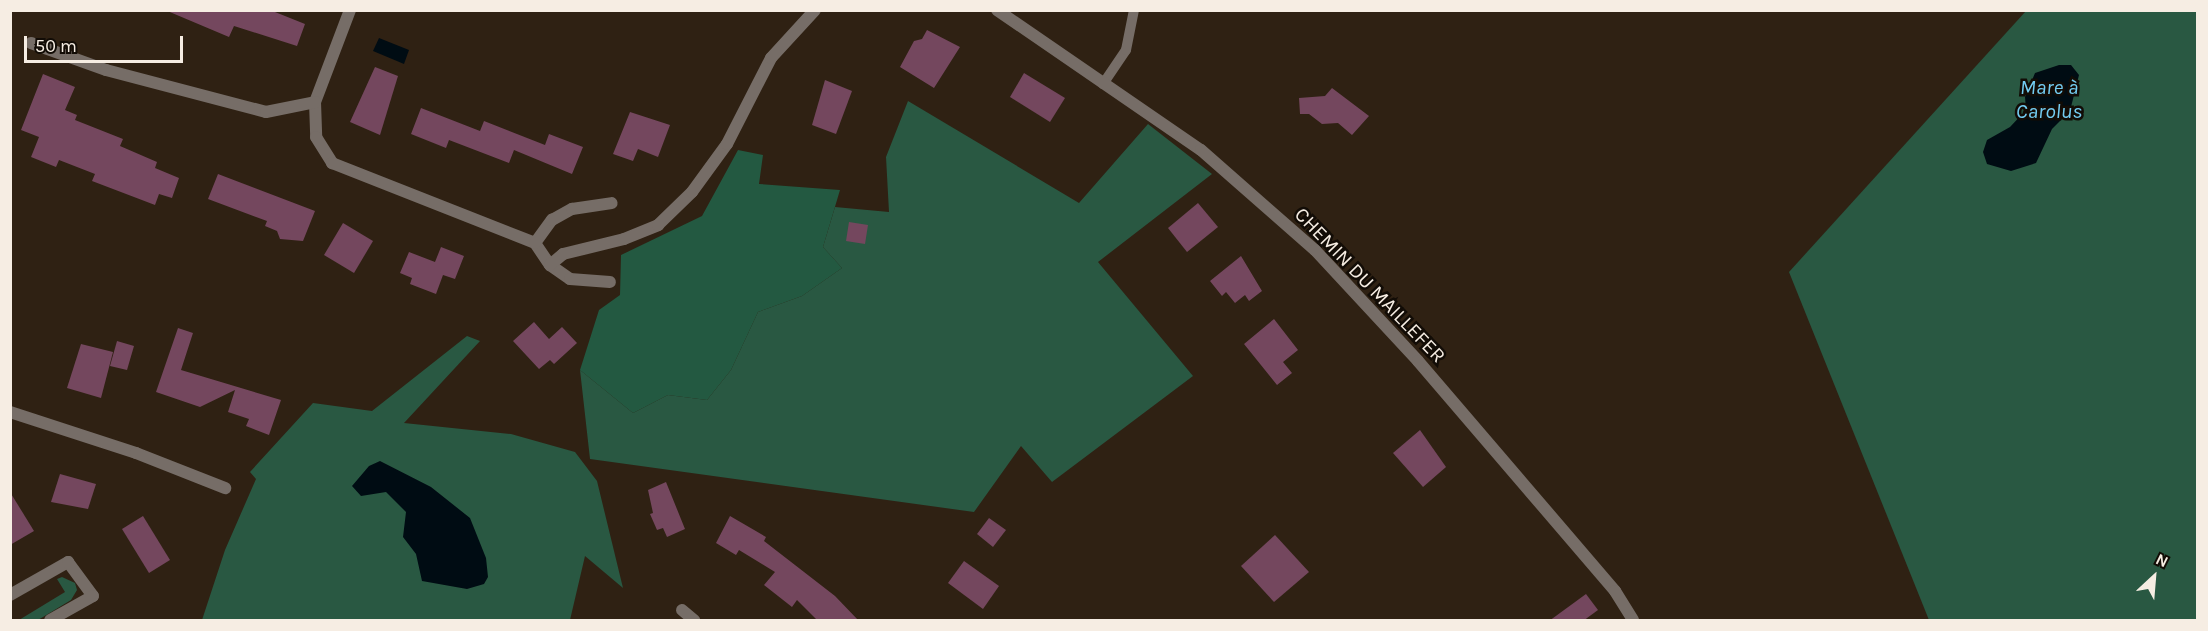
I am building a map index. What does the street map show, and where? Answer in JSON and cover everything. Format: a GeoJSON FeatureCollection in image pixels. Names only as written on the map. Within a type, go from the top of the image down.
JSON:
{"type":"FeatureCollection","features":[{"type":"Feature","properties":{"kind":"street"},"geometry":{"type":"LineString","coordinates":[[350,10],[315,102],[316,137],[332,163],[535,243],[550,265],[570,279],[610,282]]}},
{"type":"Feature","properties":{"kind":"street"},"geometry":{"type":"LineString","coordinates":[[550,265],[563,254],[624,239],[658,225],[692,192],[727,144],[771,58],[815,10]]}},
{"type":"Feature","properties":{"kind":"street","name":"CHEMIN DU MAILLEFER"},"geometry":{"type":"LineString","coordinates":[[997,10],[1201,150],[1315,250],[1418,361],[1615,591],[1633,621]]}},
{"type":"Feature","properties":{"kind":"street"},"geometry":{"type":"LineString","coordinates":[[31,43],[106,70],[266,112],[315,102]]}},
{"type":"Feature","properties":{"kind":"street"},"geometry":{"type":"LineString","coordinates":[[535,243],[552,220],[572,209],[612,203]]}},
{"type":"Feature","properties":{"kind":"street"},"geometry":{"type":"LineString","coordinates":[[10,412],[136,453],[225,488]]}},
{"type":"Feature","properties":{"kind":"street"},"geometry":{"type":"LineString","coordinates":[[10,595],[68,562],[93,596],[50,621]]}},
{"type":"Feature","properties":{"kind":"street"},"geometry":{"type":"LineString","coordinates":[[682,609],[694,621]]}},
{"type":"Feature","properties":{"kind":"lane"},"geometry":{"type":"LineString","coordinates":[[1103,84],[1126,50],[1134,10]]}},
{"type":"Feature","properties":{"kind":"green space"},"geometry":{"type":"Polygon","coordinates":[[[2026,11],[2197,11],[2197,620],[1929,620],[1789,272],[2026,11]]]}},
{"type":"Feature","properties":{"kind":"green space"},"geometry":{"type":"Polygon","coordinates":[[[908,101],[1079,203],[1148,124],[1212,174],[1098,262],[1193,376],[1052,482],[1021,446],[974,512],[590,459],[580,370],[633,413],[668,395],[707,400],[731,370],[758,312],[802,296],[842,268],[823,247],[835,207],[889,212],[886,157],[908,101]]]}},
{"type":"Feature","properties":{"kind":"green space"},"geometry":{"type":"Polygon","coordinates":[[[738,150],[763,155],[759,184],[840,190],[823,247],[842,268],[802,296],[758,312],[731,370],[707,400],[668,395],[633,413],[580,370],[599,310],[620,295],[621,255],[702,216],[738,150]]]}},
{"type":"Feature","properties":{"kind":"green space"},"geometry":{"type":"Polygon","coordinates":[[[467,336],[480,341],[404,423],[511,434],[575,452],[597,481],[623,588],[585,556],[570,620],[202,620],[225,550],[256,479],[250,472],[313,403],[372,411],[467,336]]]}},
{"type":"Feature","properties":{"kind":"green space"},"geometry":{"type":"Polygon","coordinates":[[[62,577],[75,583],[77,590],[71,600],[38,620],[19,620],[65,592],[57,579],[62,577]]]}},
{"type":"Feature","properties":{"kind":"water"},"geometry":{"type":"Polygon","coordinates":[[[379,38],[409,50],[404,64],[373,51],[379,38]]]}},
{"type":"Feature","properties":{"kind":"water","name":"Mare à Carolus"},"geometry":{"type":"Polygon","coordinates":[[[2059,65],[2071,65],[2079,75],[2070,111],[2052,129],[2036,163],[2011,171],[1987,164],[1983,152],[1987,140],[2010,127],[2026,110],[2025,97],[2035,73],[2059,65]]]}},
{"type":"Feature","properties":{"kind":"water"},"geometry":{"type":"Polygon","coordinates":[[[380,461],[431,487],[470,518],[486,558],[488,577],[484,584],[467,589],[422,581],[416,554],[403,537],[406,512],[386,492],[361,496],[352,486],[369,466],[380,461]]]}},
{"type":"Feature","properties":{"kind":"building"},"geometry":{"type":"Polygon","coordinates":[[[165,10],[270,10],[305,24],[297,46],[234,26],[229,37],[165,10]]]}},
{"type":"Feature","properties":{"kind":"building"},"geometry":{"type":"Polygon","coordinates":[[[927,30],[960,47],[934,88],[900,67],[914,41],[922,39],[927,30]]]}},
{"type":"Feature","properties":{"kind":"building"},"geometry":{"type":"Polygon","coordinates":[[[375,67],[398,76],[380,135],[350,122],[375,67]]]}},
{"type":"Feature","properties":{"kind":"building"},"geometry":{"type":"Polygon","coordinates":[[[1024,73],[1065,98],[1050,122],[1010,97],[1024,73]]]}},
{"type":"Feature","properties":{"kind":"building"},"geometry":{"type":"Polygon","coordinates":[[[43,74],[75,87],[65,110],[77,115],[75,120],[123,139],[120,146],[157,162],[155,168],[179,178],[172,198],[159,194],[155,205],[92,181],[95,174],[59,160],[56,167],[31,157],[39,137],[21,130],[43,74]]]}},
{"type":"Feature","properties":{"kind":"building"},"geometry":{"type":"Polygon","coordinates":[[[825,80],[852,91],[836,134],[812,125],[825,80]]]}},
{"type":"Feature","properties":{"kind":"building"},"geometry":{"type":"Polygon","coordinates":[[[1332,88],[1369,116],[1352,135],[1338,123],[1322,124],[1309,114],[1300,114],[1299,98],[1325,96],[1332,88]]]}},
{"type":"Feature","properties":{"kind":"building"},"geometry":{"type":"Polygon","coordinates":[[[421,108],[480,131],[484,121],[545,145],[549,134],[583,147],[572,174],[514,150],[509,163],[449,140],[446,148],[411,134],[421,108]]]}},
{"type":"Feature","properties":{"kind":"building"},"geometry":{"type":"Polygon","coordinates":[[[630,112],[670,125],[658,157],[638,149],[633,161],[613,154],[630,112]]]}},
{"type":"Feature","properties":{"kind":"building"},"geometry":{"type":"Polygon","coordinates":[[[218,174],[315,211],[303,241],[280,239],[277,231],[265,226],[267,221],[208,199],[218,174]]]}},
{"type":"Feature","properties":{"kind":"building"},"geometry":{"type":"Polygon","coordinates":[[[1198,203],[1218,227],[1187,252],[1168,228],[1198,203]]]}},
{"type":"Feature","properties":{"kind":"building"},"geometry":{"type":"Polygon","coordinates":[[[849,222],[868,225],[865,244],[846,241],[849,222]]]}},
{"type":"Feature","properties":{"kind":"building"},"geometry":{"type":"Polygon","coordinates":[[[343,223],[373,241],[354,273],[324,255],[343,223]]]}},
{"type":"Feature","properties":{"kind":"building"},"geometry":{"type":"Polygon","coordinates":[[[441,247],[464,256],[455,279],[443,275],[436,294],[410,284],[412,278],[400,273],[409,252],[435,262],[441,247]]]}},
{"type":"Feature","properties":{"kind":"building"},"geometry":{"type":"Polygon","coordinates":[[[1241,256],[1262,291],[1249,301],[1245,295],[1235,303],[1226,292],[1222,296],[1210,281],[1241,256]]]}},
{"type":"Feature","properties":{"kind":"building"},"geometry":{"type":"Polygon","coordinates":[[[1274,319],[1298,350],[1283,362],[1292,373],[1277,385],[1244,344],[1274,319]]]}},
{"type":"Feature","properties":{"kind":"building"},"geometry":{"type":"Polygon","coordinates":[[[534,322],[549,339],[562,327],[577,343],[554,364],[550,360],[539,369],[513,341],[534,322]]]}},
{"type":"Feature","properties":{"kind":"building"},"geometry":{"type":"Polygon","coordinates":[[[178,328],[193,333],[181,370],[281,400],[269,435],[246,426],[249,419],[228,412],[235,390],[200,407],[156,392],[178,328]]]}},
{"type":"Feature","properties":{"kind":"building"},"geometry":{"type":"Polygon","coordinates":[[[117,341],[134,346],[127,370],[110,366],[117,341]]]}},
{"type":"Feature","properties":{"kind":"building"},"geometry":{"type":"Polygon","coordinates":[[[81,344],[113,352],[101,398],[67,388],[81,344]]]}},
{"type":"Feature","properties":{"kind":"building"},"geometry":{"type":"Polygon","coordinates":[[[1420,430],[1446,467],[1423,487],[1393,453],[1420,430]]]}},
{"type":"Feature","properties":{"kind":"building"},"geometry":{"type":"Polygon","coordinates":[[[60,474],[96,484],[88,509],[51,502],[60,474]]]}},
{"type":"Feature","properties":{"kind":"building"},"geometry":{"type":"Polygon","coordinates":[[[666,482],[685,529],[667,537],[663,528],[657,530],[650,514],[653,513],[648,490],[666,482]]]}},
{"type":"Feature","properties":{"kind":"building"},"geometry":{"type":"Polygon","coordinates":[[[10,492],[34,531],[10,545],[10,492]]]}},
{"type":"Feature","properties":{"kind":"building"},"geometry":{"type":"Polygon","coordinates":[[[143,516],[170,560],[149,573],[122,529],[143,516]]]}},
{"type":"Feature","properties":{"kind":"building"},"geometry":{"type":"Polygon","coordinates":[[[730,516],[766,537],[764,541],[835,596],[859,621],[818,621],[797,600],[792,607],[764,585],[775,572],[739,550],[736,555],[716,543],[730,516]]]}},
{"type":"Feature","properties":{"kind":"building"},"geometry":{"type":"Polygon","coordinates":[[[989,518],[1006,530],[993,547],[977,534],[989,518]]]}},
{"type":"Feature","properties":{"kind":"building"},"geometry":{"type":"Polygon","coordinates":[[[1275,535],[1309,572],[1274,602],[1241,566],[1275,535]]]}},
{"type":"Feature","properties":{"kind":"building"},"geometry":{"type":"Polygon","coordinates":[[[964,561],[999,586],[983,609],[948,583],[964,561]]]}},
{"type":"Feature","properties":{"kind":"building"},"geometry":{"type":"Polygon","coordinates":[[[1586,594],[1598,610],[1583,621],[1549,621],[1586,594]]]}}]}
